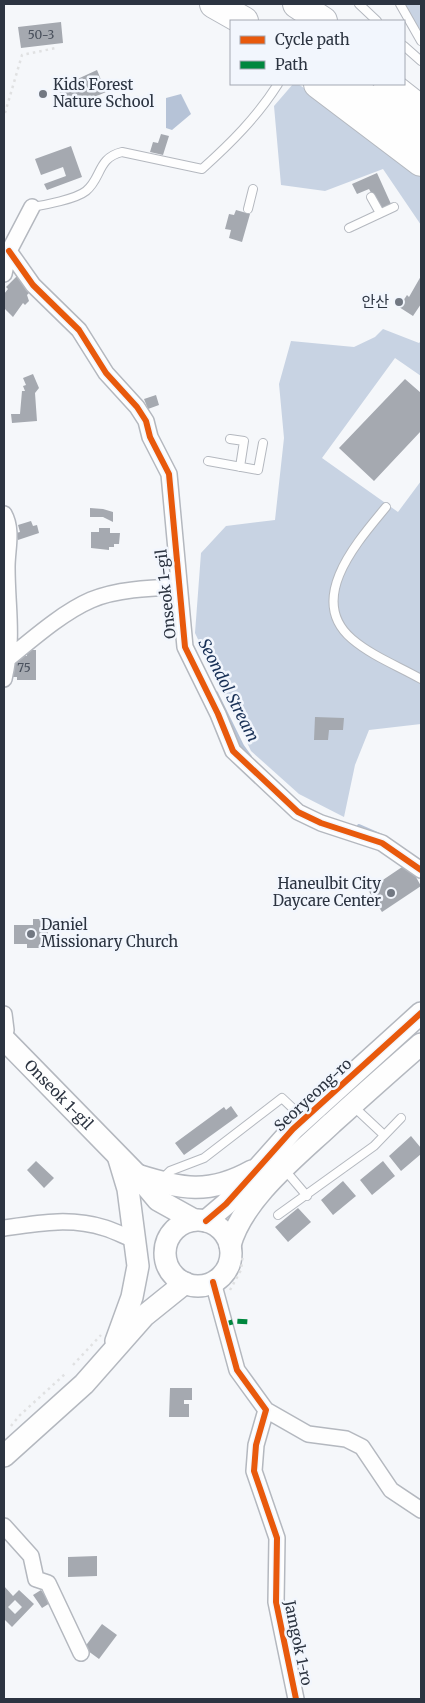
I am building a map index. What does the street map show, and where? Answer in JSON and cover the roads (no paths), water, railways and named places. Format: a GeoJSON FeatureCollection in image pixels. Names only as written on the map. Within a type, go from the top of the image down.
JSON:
{"type":"FeatureCollection","features":[{"type":"Feature","properties":{"kind":"highway"},"geometry":{"type":"LineString","coordinates":[[213,4],[233,20]]}},
{"type":"Feature","properties":{"kind":"highway"},"geometry":{"type":"LineString","coordinates":[[213,4],[242,20]]}},
{"type":"Feature","properties":{"kind":"highway"},"geometry":{"type":"LineString","coordinates":[[284,4],[306,20]]}},
{"type":"Feature","properties":{"kind":"highway"},"geometry":{"type":"LineString","coordinates":[[297,4],[321,20]]}},
{"type":"Feature","properties":{"kind":"highway"},"geometry":{"type":"LineString","coordinates":[[416,62],[421,91]]}},
{"type":"Feature","properties":{"kind":"highway"},"geometry":{"type":"LineString","coordinates":[[319,85],[421,162]]}},
{"type":"Feature","properties":{"kind":"highway"},"geometry":{"type":"LineString","coordinates":[[347,85],[421,135]]}},
{"type":"Feature","properties":{"kind":"highway"},"geometry":{"type":"LineString","coordinates":[[389,85],[421,110]]}},
{"type":"Feature","properties":{"kind":"street"},"geometry":{"type":"LineString","coordinates":[[4,274],[9,251],[32,206]]}},
{"type":"Feature","properties":{"kind":"street","name":"Onseok 1-gil"},"geometry":{"type":"LineString","coordinates":[[9,251],[18,266],[45,298],[79,330],[106,373],[137,407],[146,421],[150,437],[169,474],[185,647],[214,705],[233,751],[298,812],[321,823],[382,843],[401,854],[421,870]]}},
{"type":"Feature","properties":{"kind":"street"},"geometry":{"type":"LineString","coordinates":[[4,514],[9,532],[7,567],[11,636],[4,679]]}},
{"type":"Feature","properties":{"kind":"street"},"geometry":{"type":"LineString","coordinates":[[6,660],[79,606],[94,599],[141,590],[178,587]]}},
{"type":"Feature","properties":{"kind":"street","name":"Seoryeong-ro"},"geometry":{"type":"LineString","coordinates":[[169,1237],[178,1226],[200,1221],[226,1204],[304,1118],[421,1013]]}},
{"type":"Feature","properties":{"kind":"street","name":"Onseok 1-gil"},"geometry":{"type":"LineString","coordinates":[[4,1014],[6,1034],[4,1038],[137,1175],[158,1191]]}},
{"type":"Feature","properties":{"kind":"street"},"geometry":{"type":"LineString","coordinates":[[421,1044],[284,1169],[248,1209],[237,1226],[236,1248],[224,1273],[221,1288],[237,1370],[266,1410],[308,1434],[346,1440],[362,1447],[391,1490],[421,1510]]}},
{"type":"Feature","properties":{"kind":"street"},"geometry":{"type":"LineString","coordinates":[[107,1359],[125,1318],[135,1288],[138,1264],[126,1180],[114,1150]]}},
{"type":"Feature","properties":{"kind":"street"},"geometry":{"type":"LineString","coordinates":[[158,1191],[180,1187],[209,1188],[230,1182],[258,1168]]}},
{"type":"Feature","properties":{"kind":"street"},"geometry":{"type":"LineString","coordinates":[[158,1191],[200,1221],[220,1228],[236,1248]]}},
{"type":"Feature","properties":{"kind":"street"},"geometry":{"type":"LineString","coordinates":[[158,1191],[169,1237],[165,1251],[168,1267],[175,1276],[185,1283],[221,1288]]}},
{"type":"Feature","properties":{"kind":"street"},"geometry":{"type":"LineString","coordinates":[[4,1228],[54,1221],[84,1223],[105,1228],[134,1240]]}},
{"type":"Feature","properties":{"kind":"street"},"geometry":{"type":"LineString","coordinates":[[144,1316],[168,1267]]}},
{"type":"Feature","properties":{"kind":"street"},"geometry":{"type":"LineString","coordinates":[[4,1456],[60,1408],[107,1359],[144,1316],[185,1283]]}},
{"type":"Feature","properties":{"kind":"street","name":"Jamgok 1-ro"},"geometry":{"type":"LineString","coordinates":[[266,1410],[256,1445],[254,1471],[277,1538],[276,1602],[296,1699]]}},
{"type":"Feature","properties":{"kind":"street"},"geometry":{"type":"LineString","coordinates":[[4,1526],[31,1556],[36,1579],[48,1583],[81,1654]]}},
{"type":"Feature","properties":{"kind":"lane"},"geometry":{"type":"LineString","coordinates":[[359,4],[376,20]]}},
{"type":"Feature","properties":{"kind":"lane"},"geometry":{"type":"LineString","coordinates":[[400,4],[421,41]]}},
{"type":"Feature","properties":{"kind":"lane"},"geometry":{"type":"LineString","coordinates":[[405,47],[416,62]]}},
{"type":"Feature","properties":{"kind":"lane"},"geometry":{"type":"LineString","coordinates":[[32,206],[83,193],[89,188],[103,163],[120,152],[137,154],[202,170],[240,133],[265,104],[277,85]]}},
{"type":"Feature","properties":{"kind":"lane"},"geometry":{"type":"LineString","coordinates":[[248,209],[253,189]]}},
{"type":"Feature","properties":{"kind":"lane"},"geometry":{"type":"LineString","coordinates":[[371,197],[380,214]]}},
{"type":"Feature","properties":{"kind":"lane"},"geometry":{"type":"LineString","coordinates":[[349,228],[394,207]]}},
{"type":"Feature","properties":{"kind":"lane"},"geometry":{"type":"LineString","coordinates":[[230,439],[244,441],[240,467]]}},
{"type":"Feature","properties":{"kind":"lane"},"geometry":{"type":"LineString","coordinates":[[208,461],[258,470],[263,442]]}},
{"type":"Feature","properties":{"kind":"lane"},"geometry":{"type":"LineString","coordinates":[[386,507],[363,535],[343,566],[334,589],[334,611],[340,625],[353,640],[421,679]]}},
{"type":"Feature","properties":{"kind":"lane"},"geometry":{"type":"LineString","coordinates":[[158,1191],[170,1171],[204,1158],[282,1098],[304,1118]]}},
{"type":"Feature","properties":{"kind":"lane"},"geometry":{"type":"LineString","coordinates":[[352,1105],[384,1135]]}},
{"type":"Feature","properties":{"kind":"lane"},"geometry":{"type":"LineString","coordinates":[[278,1215],[374,1146],[401,1118]]}},
{"type":"Feature","properties":{"kind":"lane"},"geometry":{"type":"LineString","coordinates":[[284,1169],[307,1196]]}},
{"type":"Feature","properties":{"kind":"waterway","name":"Seondol Stream"},"geometry":{"type":"LineString","coordinates":[[216,693],[242,746],[250,757]]}},
{"type":"Feature","properties":{"kind":"waterway","name":"Seondol Stream"},"geometry":{"type":"LineString","coordinates":[[359,826],[382,836]]}},
{"type":"Feature","properties":{"kind":"place","name":"Kids Forest Nature School"},"geometry":{"type":"Point","coordinates":[43,94]}},
{"type":"Feature","properties":{"kind":"place","name":"안산"},"geometry":{"type":"Point","coordinates":[399,302]}},
{"type":"Feature","properties":{"kind":"place","name":"Haneulbit City Daycare Center"},"geometry":{"type":"Point","coordinates":[391,893]}},
{"type":"Feature","properties":{"kind":"place","name":"Daniel Missionary Church"},"geometry":{"type":"Point","coordinates":[31,934]}}]}
